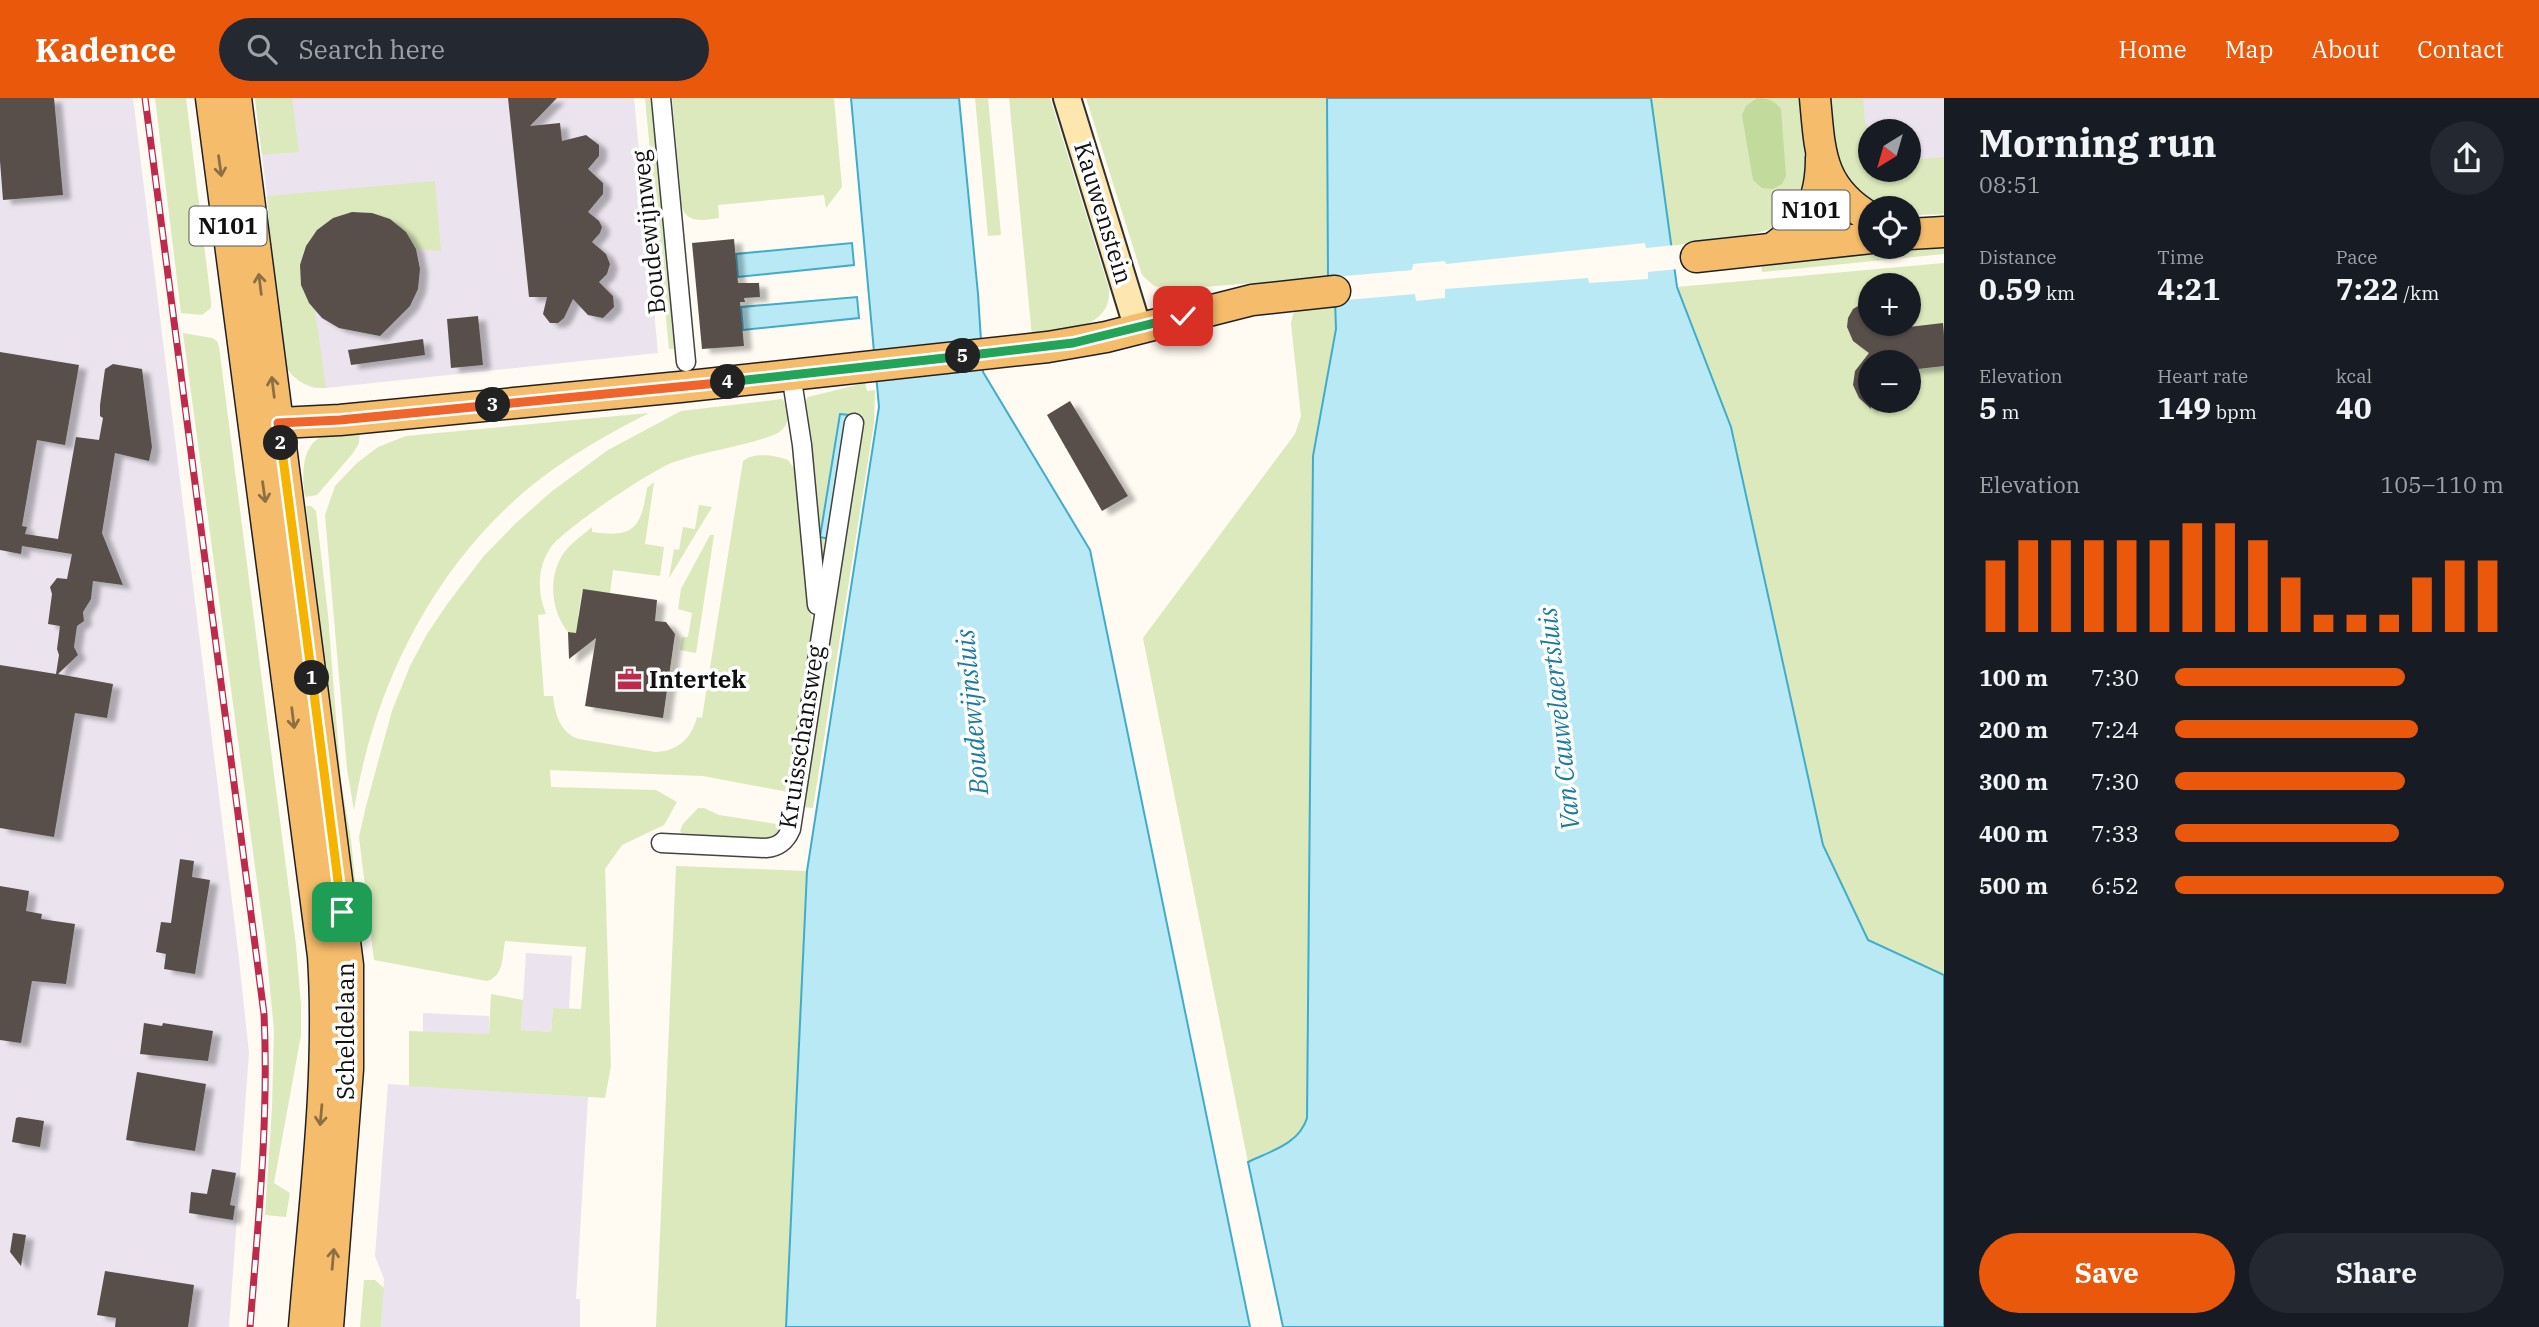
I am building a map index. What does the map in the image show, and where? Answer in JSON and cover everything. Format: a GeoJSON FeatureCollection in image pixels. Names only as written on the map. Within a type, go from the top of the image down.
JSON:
{"type":"FeatureCollection","features":[{"type":"Feature","properties":{"kind":"main road","name":"Scheldelaan"},"geometry":{"type":"LineString","coordinates":[[211,98],[253,320]]}},
{"type":"Feature","properties":{"kind":"main road","name":"Scheldelaan"},"geometry":{"type":"LineString","coordinates":[[236,98],[253,320],[325,979],[324,1084],[304,1327]]}},
{"type":"Feature","properties":{"kind":"main road","name":"N101"},"geometry":{"type":"LineString","coordinates":[[1773,248],[1803,223],[1819,191],[1821,158],[1815,98]]}},
{"type":"Feature","properties":{"kind":"main road","name":"N101"},"geometry":{"type":"LineString","coordinates":[[1821,158],[1840,193],[1858,209]]}},
{"type":"Feature","properties":{"kind":"main road"},"geometry":{"type":"LineString","coordinates":[[1921,233],[1944,232]]}},
{"type":"Feature","properties":{"kind":"main road"},"geometry":{"type":"LineString","coordinates":[[1696,257],[1858,239]]}},
{"type":"Feature","properties":{"kind":"main road"},"geometry":{"type":"LineString","coordinates":[[266,424],[363,409],[693,386],[1012,351],[1073,343],[1252,300],[1335,291]]}},
{"type":"Feature","properties":{"kind":"main road","name":"Scheldelaan"},"geometry":{"type":"LineString","coordinates":[[266,424],[348,965],[348,1080],[328,1327]]}},
{"type":"Feature","properties":{"kind":"street","name":"Boudewijnweg"},"geometry":{"type":"LineString","coordinates":[[661,98],[686,362]]}},
{"type":"Feature","properties":{"kind":"street","name":"Kauwenstein"},"geometry":{"type":"LineString","coordinates":[[1067,98],[1138,329]]}},
{"type":"Feature","properties":{"kind":"street","name":"Kruisschansweg"},"geometry":{"type":"LineString","coordinates":[[791,374],[802,445],[820,633]]}},
{"type":"Feature","properties":{"kind":"street","name":"Kruisschansweg"},"geometry":{"type":"LineString","coordinates":[[661,842],[774,848],[788,838],[853,422]]}},
{"type":"Feature","properties":{"kind":"shaded area"},"geometry":{"type":"Polygon","coordinates":[[[0,98],[133,98],[249,1053],[229,1327],[0,1327],[0,98]]]}},
{"type":"Feature","properties":{"kind":"shaded area"},"geometry":{"type":"Polygon","coordinates":[[[255,98],[634,98],[658,353],[326,388],[314,388],[304,384],[288,370],[279,346],[267,196],[255,98]]]}},
{"type":"Feature","properties":{"kind":"shaded area"},"geometry":{"type":"Polygon","coordinates":[[[1826,98],[1944,98],[1944,214],[1921,215],[1921,196],[1879,196],[1871,182],[1922,182],[1922,119],[1858,119],[1858,158],[1826,98]]]}},
{"type":"Feature","properties":{"kind":"shaded area"},"geometry":{"type":"Polygon","coordinates":[[[526,953],[572,956],[569,1009],[553,1008],[551,1032],[521,1030],[526,953]]]}},
{"type":"Feature","properties":{"kind":"shaded area"},"geometry":{"type":"Polygon","coordinates":[[[423,1013],[489,1016],[489,1035],[423,1032],[423,1013]]]}},
{"type":"Feature","properties":{"kind":"shaded area"},"geometry":{"type":"Polygon","coordinates":[[[388,1084],[588,1097],[576,1299],[580,1299],[580,1327],[381,1327],[384,1279],[375,1256],[388,1084]]]}},
{"type":"Feature","properties":{"kind":"green space"},"geometry":{"type":"Polygon","coordinates":[[[155,98],[186,98],[211,301],[211,308],[202,315],[181,313],[155,98]]]}},
{"type":"Feature","properties":{"kind":"green space"},"geometry":{"type":"Polygon","coordinates":[[[255,98],[292,98],[299,152],[262,155],[255,98]]]}},
{"type":"Feature","properties":{"kind":"green space"},"geometry":{"type":"Polygon","coordinates":[[[645,98],[652,98],[675,349],[669,349],[645,98]]]}},
{"type":"Feature","properties":{"kind":"green space"},"geometry":{"type":"Polygon","coordinates":[[[672,98],[834,98],[842,187],[826,208],[824,195],[718,205],[719,218],[698,220],[689,217],[682,208],[672,98]]]}},
{"type":"Feature","properties":{"kind":"green space"},"geometry":{"type":"Polygon","coordinates":[[[975,98],[988,98],[1001,235],[988,236],[975,98]]]}},
{"type":"Feature","properties":{"kind":"green space"},"geometry":{"type":"Polygon","coordinates":[[[1009,98],[1050,98],[1109,289],[1108,303],[1102,313],[1082,326],[1032,336],[1009,98]]]}},
{"type":"Feature","properties":{"kind":"green space"},"geometry":{"type":"Polygon","coordinates":[[[1086,98],[1327,98],[1328,277],[1165,290],[1153,285],[1142,275],[1086,98]]]}},
{"type":"Feature","properties":{"kind":"green space"},"geometry":{"type":"Polygon","coordinates":[[[1651,98],[1802,98],[1808,169],[1798,206],[1776,228],[1671,246],[1651,98]]]}},
{"type":"Feature","properties":{"kind":"green space"},"geometry":{"type":"Polygon","coordinates":[[[1757,98],[1770,100],[1781,109],[1786,176],[1782,184],[1773,189],[1762,188],[1753,180],[1742,115],[1746,106],[1757,98]]]}},
{"type":"Feature","properties":{"kind":"green space"},"geometry":{"type":"Polygon","coordinates":[[[1826,98],[1863,98],[1865,119],[1858,119],[1858,182],[1922,182],[1922,159],[1944,157],[1944,214],[1921,215],[1921,196],[1866,196],[1849,182],[1837,164],[1826,98]]]}},
{"type":"Feature","properties":{"kind":"green space"},"geometry":{"type":"Polygon","coordinates":[[[435,181],[441,251],[416,249],[394,224],[370,213],[346,214],[325,224],[309,241],[301,262],[302,286],[315,310],[326,388],[310,386],[300,381],[288,370],[279,339],[267,196],[435,181]]]}},
{"type":"Feature","properties":{"kind":"green space"},"geometry":{"type":"Polygon","coordinates":[[[1944,244],[1944,254],[1921,256],[1921,246],[1944,244]]]}},
{"type":"Feature","properties":{"kind":"green space"},"geometry":{"type":"Polygon","coordinates":[[[1858,252],[1858,259],[1893,259],[1762,272],[1761,260],[1858,252]]]}},
{"type":"Feature","properties":{"kind":"green space"},"geometry":{"type":"Polygon","coordinates":[[[1944,263],[1944,975],[1868,940],[1823,845],[1677,287],[1944,263]]]}},
{"type":"Feature","properties":{"kind":"green space"},"geometry":{"type":"Polygon","coordinates":[[[1335,300],[1336,330],[1313,456],[1307,1118],[1298,1134],[1291,1140],[1248,1162],[1143,638],[1295,434],[1301,416],[1291,324],[1293,314],[1299,307],[1335,300]]]}},
{"type":"Feature","properties":{"kind":"green space"},"geometry":{"type":"Polygon","coordinates":[[[183,333],[212,338],[217,341],[219,347],[296,945],[301,1035],[274,1183],[290,1193],[286,1217],[265,1215],[274,1030],[266,948],[183,333]]]}},
{"type":"Feature","properties":{"kind":"green space"},"geometry":{"type":"Polygon","coordinates":[[[865,383],[867,391],[875,390],[874,423],[813,808],[801,807],[859,417],[840,414],[824,571],[820,570],[803,405],[808,397],[865,383]]]}},
{"type":"Feature","properties":{"kind":"green space"},"geometry":{"type":"Polygon","coordinates":[[[782,399],[788,417],[785,426],[778,433],[663,467],[572,527],[546,555],[540,588],[546,614],[538,615],[544,696],[553,696],[557,716],[567,732],[579,739],[655,752],[677,746],[687,737],[697,717],[702,718],[743,461],[753,456],[765,455],[788,460],[796,471],[813,631],[788,792],[703,776],[550,770],[551,787],[656,790],[677,802],[664,825],[622,845],[605,869],[611,1066],[605,1098],[409,1086],[409,1031],[489,1034],[491,994],[523,1000],[521,1030],[551,1032],[553,1008],[581,1009],[586,947],[505,941],[497,975],[487,981],[374,960],[359,837],[392,711],[410,666],[427,634],[483,557],[515,524],[551,492],[608,450],[681,411],[782,399]]]}},
{"type":"Feature","properties":{"kind":"green space"},"geometry":{"type":"Polygon","coordinates":[[[649,413],[593,443],[540,479],[503,511],[470,547],[441,585],[394,671],[377,716],[354,810],[347,769],[325,515],[335,486],[357,463],[378,447],[406,436],[649,413]]]}},
{"type":"Feature","properties":{"kind":"green space"},"geometry":{"type":"Polygon","coordinates":[[[360,430],[359,443],[353,453],[317,495],[305,497],[305,461],[312,445],[327,434],[360,430]]]}},
{"type":"Feature","properties":{"kind":"green space"},"geometry":{"type":"Polygon","coordinates":[[[654,482],[645,544],[664,547],[660,576],[613,570],[610,593],[582,591],[578,616],[598,620],[596,637],[568,632],[554,602],[554,580],[561,558],[570,546],[592,527],[592,532],[606,534],[626,532],[633,528],[642,513],[647,488],[654,482]]]}},
{"type":"Feature","properties":{"kind":"green space"},"geometry":{"type":"Polygon","coordinates":[[[699,505],[712,507],[669,578],[674,549],[679,550],[683,527],[695,529],[699,505]]]}},
{"type":"Feature","properties":{"kind":"green space"},"geometry":{"type":"Polygon","coordinates":[[[306,506],[311,506],[316,511],[328,615],[341,781],[351,840],[363,958],[359,957],[306,506]]]}},
{"type":"Feature","properties":{"kind":"green space"},"geometry":{"type":"Polygon","coordinates":[[[710,535],[714,535],[696,653],[680,650],[682,637],[688,637],[692,613],[678,609],[681,589],[710,535]]]}},
{"type":"Feature","properties":{"kind":"green space"},"geometry":{"type":"Polygon","coordinates":[[[698,808],[719,815],[783,825],[775,837],[766,841],[682,833],[680,831],[683,824],[698,808]]]}},
{"type":"Feature","properties":{"kind":"green space"},"geometry":{"type":"Polygon","coordinates":[[[676,866],[807,871],[786,1327],[656,1327],[676,866]]]}},
{"type":"Feature","properties":{"kind":"green space"},"geometry":{"type":"Polygon","coordinates":[[[364,1280],[375,1280],[384,1288],[381,1327],[360,1327],[364,1280]]]}},
{"type":"Feature","properties":{"kind":"water","name":"Boudewijnsluis"},"geometry":{"type":"Polygon","coordinates":[[[851,98],[959,98],[983,372],[1090,550],[1250,1327],[786,1327],[807,871],[879,407],[851,98]]]}},
{"type":"Feature","properties":{"kind":"water","name":"Van Cauwelaertsluis"},"geometry":{"type":"Polygon","coordinates":[[[1327,98],[1651,98],[1677,287],[1731,427],[1823,845],[1868,940],[1944,975],[1944,1327],[1283,1327],[1248,1162],[1291,1140],[1298,1134],[1307,1118],[1313,456],[1336,329],[1335,300],[1328,277],[1327,98]]]}},
{"type":"Feature","properties":{"kind":"water"},"geometry":{"type":"Polygon","coordinates":[[[852,243],[854,265],[738,277],[736,254],[852,243]]]}},
{"type":"Feature","properties":{"kind":"water"},"geometry":{"type":"Polygon","coordinates":[[[857,297],[859,318],[743,330],[741,307],[857,297]]]}},
{"type":"Feature","properties":{"kind":"water"},"geometry":{"type":"Polygon","coordinates":[[[840,414],[849,415],[829,539],[820,537],[840,414]]]}},
{"type":"Feature","properties":{"kind":"pier"},"geometry":{"type":"Polygon","coordinates":[[[1645,243],[1646,248],[1675,245],[1678,269],[1648,272],[1648,279],[1589,283],[1588,278],[1445,289],[1445,298],[1416,301],[1415,294],[1335,301],[1334,277],[1412,270],[1413,264],[1445,261],[1446,264],[1645,243]]]}},
{"type":"Feature","properties":{"kind":"building"},"geometry":{"type":"Polygon","coordinates":[[[0,98],[54,98],[63,195],[3,200],[0,98]]]}},
{"type":"Feature","properties":{"kind":"building"},"geometry":{"type":"Polygon","coordinates":[[[508,98],[557,98],[530,126],[560,123],[562,141],[586,135],[599,145],[599,156],[588,169],[603,183],[603,194],[588,212],[602,227],[592,242],[606,254],[610,264],[607,274],[599,282],[613,296],[614,307],[603,318],[588,315],[573,299],[564,318],[558,323],[550,323],[543,314],[547,297],[529,297],[508,98]]]}},
{"type":"Feature","properties":{"kind":"building"},"geometry":{"type":"Polygon","coordinates":[[[352,212],[372,213],[390,219],[406,232],[416,249],[420,269],[418,289],[410,306],[380,336],[339,328],[322,318],[309,303],[301,285],[300,265],[306,246],[317,230],[333,218],[352,212]]]}},
{"type":"Feature","properties":{"kind":"building"},"geometry":{"type":"Polygon","coordinates":[[[734,239],[738,283],[759,283],[760,297],[744,298],[745,302],[740,302],[744,346],[702,349],[692,243],[734,239]]]}},
{"type":"Feature","properties":{"kind":"building"},"geometry":{"type":"Polygon","coordinates":[[[1858,306],[1858,336],[1921,336],[1921,326],[1943,323],[1944,366],[1921,369],[1921,350],[1865,350],[1853,341],[1847,327],[1853,309],[1858,306]]]}},
{"type":"Feature","properties":{"kind":"building"},"geometry":{"type":"Polygon","coordinates":[[[478,316],[483,365],[451,368],[447,319],[478,316]]]}},
{"type":"Feature","properties":{"kind":"building"},"geometry":{"type":"Polygon","coordinates":[[[423,339],[425,355],[351,365],[348,350],[423,339]]]}},
{"type":"Feature","properties":{"kind":"building"},"geometry":{"type":"Polygon","coordinates":[[[0,352],[79,365],[65,445],[37,440],[22,526],[27,527],[25,534],[58,539],[76,437],[99,440],[103,418],[100,416],[100,405],[105,369],[113,364],[142,369],[152,447],[149,461],[115,453],[102,533],[123,585],[93,581],[91,599],[83,612],[84,621],[77,626],[74,647],[78,655],[58,674],[113,684],[107,718],[75,713],[54,837],[0,828],[0,665],[56,674],[60,626],[48,624],[52,594],[50,587],[57,578],[67,579],[72,554],[22,546],[21,554],[0,550],[0,352]]]}},
{"type":"Feature","properties":{"kind":"building"},"geometry":{"type":"Polygon","coordinates":[[[1858,367],[1858,396],[1853,385],[1858,367]]]}},
{"type":"Feature","properties":{"kind":"building"},"geometry":{"type":"Polygon","coordinates":[[[1070,401],[1128,496],[1102,511],[1047,415],[1070,401]]]}},
{"type":"Feature","properties":{"kind":"building","name":"Intertek"},"geometry":{"type":"Polygon","coordinates":[[[583,589],[657,600],[655,621],[666,622],[675,634],[663,718],[585,706],[596,638],[569,659],[568,632],[576,633],[583,589]]]}},
{"type":"Feature","properties":{"kind":"building"},"geometry":{"type":"Polygon","coordinates":[[[180,859],[194,861],[192,877],[210,880],[195,974],[164,969],[166,954],[156,952],[161,922],[171,923],[180,859]]]}},
{"type":"Feature","properties":{"kind":"building"},"geometry":{"type":"Polygon","coordinates":[[[0,886],[29,891],[26,911],[42,914],[41,919],[75,924],[66,984],[32,981],[21,1043],[0,1040],[0,886]]]}},
{"type":"Feature","properties":{"kind":"building"},"geometry":{"type":"Polygon","coordinates":[[[144,1023],[162,1026],[163,1023],[213,1031],[208,1061],[140,1054],[144,1023]]]}},
{"type":"Feature","properties":{"kind":"building"},"geometry":{"type":"Polygon","coordinates":[[[137,1072],[206,1084],[195,1151],[126,1140],[137,1072]]]}},
{"type":"Feature","properties":{"kind":"building"},"geometry":{"type":"Polygon","coordinates":[[[16,1118],[44,1121],[40,1147],[12,1142],[16,1118]]]}},
{"type":"Feature","properties":{"kind":"building"},"geometry":{"type":"Polygon","coordinates":[[[212,1169],[236,1173],[230,1205],[235,1206],[233,1220],[189,1213],[191,1192],[207,1194],[212,1169]]]}},
{"type":"Feature","properties":{"kind":"building"},"geometry":{"type":"Polygon","coordinates":[[[13,1233],[26,1235],[21,1266],[10,1252],[13,1233]]]}},
{"type":"Feature","properties":{"kind":"building"},"geometry":{"type":"Polygon","coordinates":[[[105,1271],[194,1285],[188,1327],[115,1327],[116,1318],[97,1315],[105,1271]]]}},
{"type":"Feature","properties":{"kind":"railway"},"geometry":{"type":"LineString","coordinates":[[145,98],[264,1014],[264,1132],[250,1327]]}},
{"type":"Feature","properties":{"kind":"place","name":"Intertek"},"geometry":{"type":"Point","coordinates":[629,680]}},
{"type":"Feature","properties":{"kind":"route"},"geometry":{"type":"LineString","coordinates":[[342,912],[278,423],[340,420],[743,381],[1012,351],[1106,337],[1183,316]]}}]}
